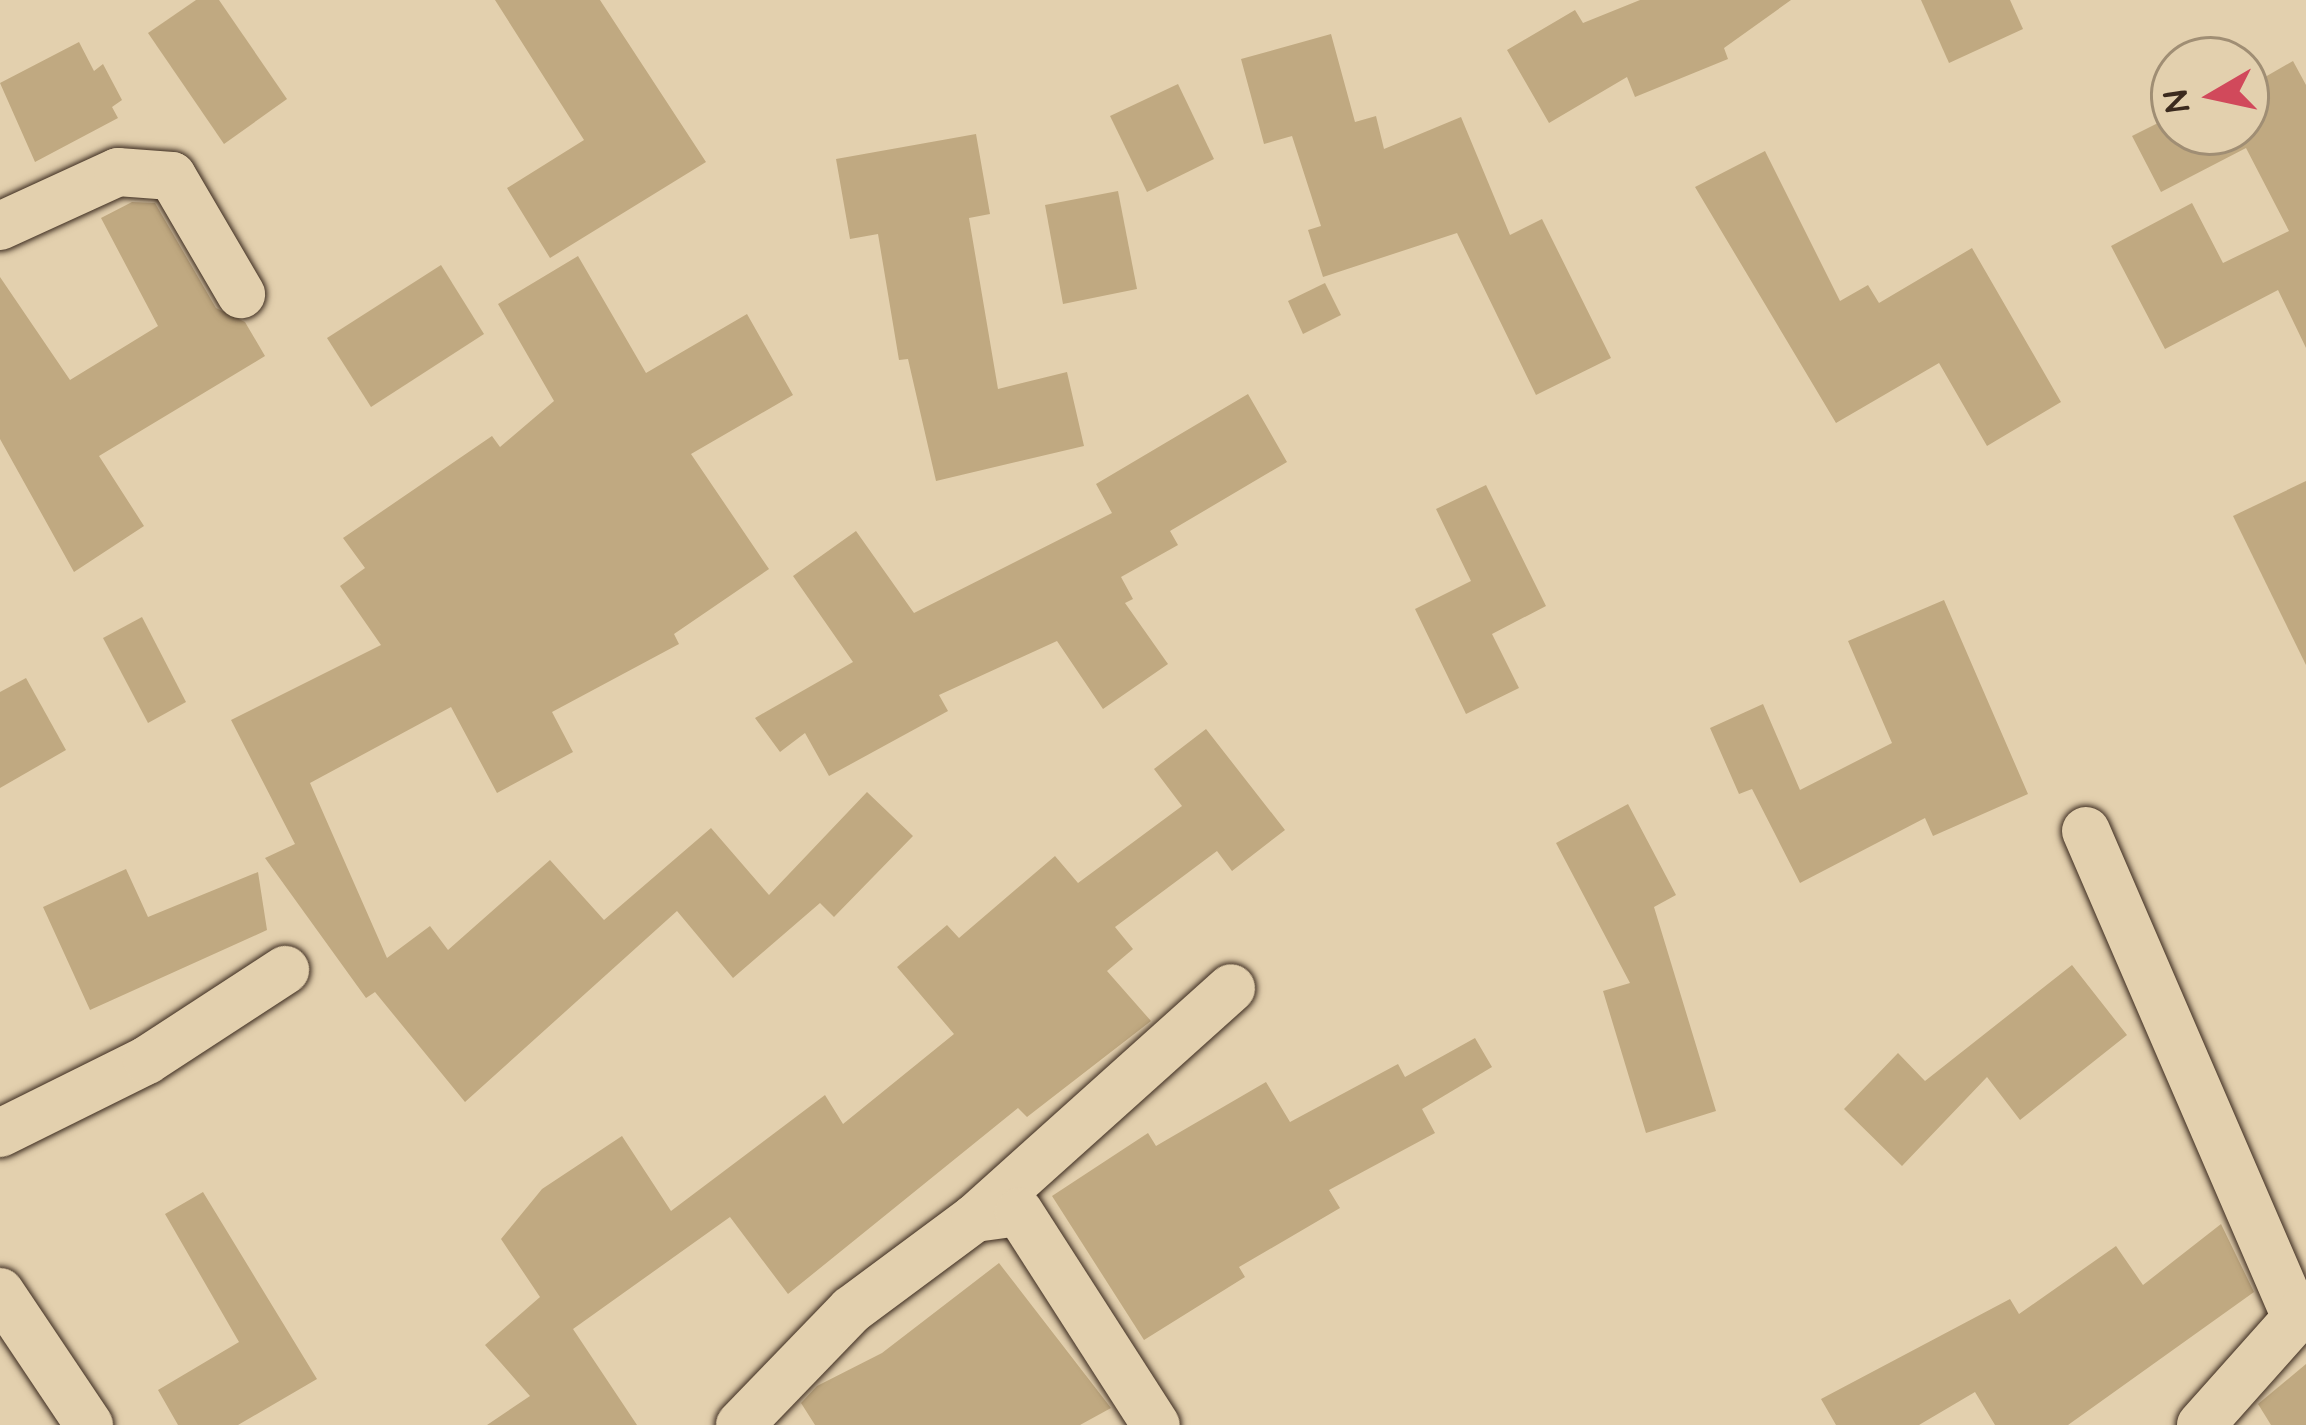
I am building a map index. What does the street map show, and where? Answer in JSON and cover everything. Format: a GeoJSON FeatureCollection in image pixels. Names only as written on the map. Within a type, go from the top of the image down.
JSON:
{"type":"FeatureCollection","features":[{"type":"Feature","properties":{"kind":"street"},"geometry":{"type":"LineString","coordinates":[[0,226],[118,172],[172,176],[241,294]]}},
{"type":"Feature","properties":{"kind":"street"},"geometry":{"type":"LineString","coordinates":[[2086,831],[2300,1310],[2201,1425]]}},
{"type":"Feature","properties":{"kind":"street"},"geometry":{"type":"LineString","coordinates":[[0,1133],[147,1060],[285,970]]}},
{"type":"Feature","properties":{"kind":"street"},"geometry":{"type":"LineString","coordinates":[[740,1425],[851,1310],[976,1218],[1232,988]]}},
{"type":"Feature","properties":{"kind":"street"},"geometry":{"type":"LineString","coordinates":[[976,1218],[1019,1212],[1156,1425]]}},
{"type":"Feature","properties":{"kind":"street"},"geometry":{"type":"LineString","coordinates":[[0,1292],[89,1425]]}},
{"type":"Feature","properties":{"kind":"building"},"geometry":{"type":"Polygon","coordinates":[[[196,0],[219,0],[287,99],[224,144],[148,33],[196,0]]]}},
{"type":"Feature","properties":{"kind":"building"},"geometry":{"type":"Polygon","coordinates":[[[495,0],[600,0],[706,162],[550,258],[507,188],[584,140],[495,0]]]}},
{"type":"Feature","properties":{"kind":"building"},"geometry":{"type":"Polygon","coordinates":[[[1640,0],[1791,0],[1724,48],[1728,59],[1635,97],[1627,77],[1549,123],[1507,50],[1575,10],[1583,23],[1640,0]]]}},
{"type":"Feature","properties":{"kind":"building"},"geometry":{"type":"Polygon","coordinates":[[[1921,0],[2010,0],[2023,29],[1949,63],[1921,0]]]}},
{"type":"Feature","properties":{"kind":"building"},"geometry":{"type":"Polygon","coordinates":[[[1331,34],[1355,122],[1376,116],[1384,149],[1461,117],[1510,235],[1542,219],[1611,358],[1536,395],[1457,233],[1323,277],[1308,230],[1321,226],[1292,136],[1264,144],[1241,59],[1331,34]]]}},
{"type":"Feature","properties":{"kind":"building"},"geometry":{"type":"Polygon","coordinates":[[[79,42],[94,71],[103,64],[122,100],[112,107],[118,118],[35,162],[0,83],[79,42]]]}},
{"type":"Feature","properties":{"kind":"building"},"geometry":{"type":"Polygon","coordinates":[[[2293,61],[2306,85],[2306,348],[2278,290],[2165,349],[2111,246],[2192,203],[2223,263],[2289,231],[2250,156],[2270,156],[2270,74],[2293,61]]]}},
{"type":"Feature","properties":{"kind":"building"},"geometry":{"type":"Polygon","coordinates":[[[1178,84],[1214,159],[1147,192],[1110,116],[1178,84]]]}},
{"type":"Feature","properties":{"kind":"building"},"geometry":{"type":"Polygon","coordinates":[[[2150,127],[2150,156],[2231,156],[2161,192],[2132,136],[2150,127]]]}},
{"type":"Feature","properties":{"kind":"building"},"geometry":{"type":"Polygon","coordinates":[[[976,134],[990,214],[969,218],[998,389],[1067,372],[1084,446],[936,481],[908,359],[899,360],[878,234],[850,239],[836,159],[976,134]]]}},
{"type":"Feature","properties":{"kind":"building"},"geometry":{"type":"Polygon","coordinates":[[[1765,151],[1840,301],[1868,285],[1879,303],[1972,248],[2061,402],[1987,446],[1939,363],[1836,423],[1695,187],[1765,151]]]}},
{"type":"Feature","properties":{"kind":"building"},"geometry":{"type":"Polygon","coordinates":[[[1118,191],[1137,289],[1063,304],[1045,205],[1118,191]]]}},
{"type":"Feature","properties":{"kind":"building"},"geometry":{"type":"Polygon","coordinates":[[[132,202],[155,203],[216,308],[245,322],[265,356],[99,456],[144,526],[74,572],[0,439],[0,277],[70,380],[158,326],[101,218],[132,202]]]}},
{"type":"Feature","properties":{"kind":"building"},"geometry":{"type":"Polygon","coordinates":[[[578,256],[646,373],[747,314],[793,395],[691,454],[769,569],[674,634],[679,644],[552,712],[573,752],[497,793],[451,707],[310,783],[387,958],[430,926],[448,950],[550,860],[604,920],[711,828],[769,895],[867,792],[913,836],[834,917],[820,903],[733,978],[677,911],[465,1102],[375,992],[366,998],[265,858],[295,844],[231,720],[381,645],[340,586],[365,568],[343,538],[492,436],[500,447],[554,401],[498,304],[578,256]]]}},
{"type":"Feature","properties":{"kind":"building"},"geometry":{"type":"Polygon","coordinates":[[[441,265],[484,334],[371,407],[327,338],[441,265]]]}},
{"type":"Feature","properties":{"kind":"building"},"geometry":{"type":"Polygon","coordinates":[[[1325,283],[1341,315],[1303,334],[1288,301],[1325,283]]]}},
{"type":"Feature","properties":{"kind":"building"},"geometry":{"type":"Polygon","coordinates":[[[1248,394],[1287,462],[1170,531],[1178,545],[1121,577],[1133,599],[1125,603],[1168,664],[1103,709],[1057,641],[939,695],[948,711],[829,776],[805,733],[780,752],[755,718],[853,662],[793,576],[856,531],[914,613],[1112,513],[1096,484],[1248,394]]]}},
{"type":"Feature","properties":{"kind":"building"},"geometry":{"type":"Polygon","coordinates":[[[2306,481],[2306,665],[2233,516],[2306,481]]]}},
{"type":"Feature","properties":{"kind":"building"},"geometry":{"type":"Polygon","coordinates":[[[1486,485],[1546,606],[1492,634],[1519,688],[1466,714],[1415,609],[1471,581],[1436,509],[1486,485]]]}},
{"type":"Feature","properties":{"kind":"building"},"geometry":{"type":"Polygon","coordinates":[[[1944,600],[2028,794],[1933,836],[1925,818],[1800,883],[1752,789],[1739,794],[1710,728],[1763,704],[1800,790],[1892,743],[1848,641],[1944,600]]]}},
{"type":"Feature","properties":{"kind":"building"},"geometry":{"type":"Polygon","coordinates":[[[142,617],[186,702],[148,723],[103,638],[142,617]]]}},
{"type":"Feature","properties":{"kind":"building"},"geometry":{"type":"Polygon","coordinates":[[[26,678],[66,750],[0,788],[0,692],[26,678]]]}},
{"type":"Feature","properties":{"kind":"building"},"geometry":{"type":"Polygon","coordinates":[[[1206,729],[1285,830],[1232,871],[1217,851],[1115,927],[1133,949],[1107,971],[1151,1021],[1027,1117],[1018,1108],[788,1294],[730,1217],[573,1329],[637,1425],[487,1425],[530,1396],[485,1345],[540,1297],[501,1239],[542,1189],[622,1136],[671,1211],[825,1095],[843,1124],[954,1034],[897,967],[947,925],[959,938],[1055,856],[1078,883],[1182,806],[1154,769],[1206,729]]]}},
{"type":"Feature","properties":{"kind":"building"},"geometry":{"type":"Polygon","coordinates":[[[1628,804],[1676,895],[1654,907],[1716,1111],[1646,1133],[1603,991],[1630,983],[1556,843],[1628,804]]]}},
{"type":"Feature","properties":{"kind":"building"},"geometry":{"type":"Polygon","coordinates":[[[126,869],[148,917],[258,872],[267,930],[90,1010],[43,907],[126,869]]]}},
{"type":"Feature","properties":{"kind":"building"},"geometry":{"type":"Polygon","coordinates":[[[2072,965],[2127,1035],[2020,1120],[1987,1077],[1902,1166],[1844,1109],[1898,1053],[1925,1081],[2072,965]]]}},
{"type":"Feature","properties":{"kind":"building"},"geometry":{"type":"Polygon","coordinates":[[[1475,1038],[1492,1067],[1422,1109],[1435,1133],[1329,1190],[1340,1208],[1239,1267],[1245,1277],[1144,1340],[1052,1196],[1148,1133],[1156,1146],[1266,1082],[1290,1122],[1398,1064],[1405,1077],[1475,1038]]]}},
{"type":"Feature","properties":{"kind":"building"},"geometry":{"type":"Polygon","coordinates":[[[203,1192],[317,1379],[238,1425],[178,1425],[158,1390],[239,1342],[165,1214],[203,1192]]]}},
{"type":"Feature","properties":{"kind":"building"},"geometry":{"type":"Polygon","coordinates":[[[2221,1224],[2254,1292],[2068,1425],[1995,1425],[1975,1392],[1919,1425],[1836,1425],[1821,1399],[2010,1299],[2019,1314],[2116,1246],[2143,1285],[2221,1224]]]}},
{"type":"Feature","properties":{"kind":"building"},"geometry":{"type":"Polygon","coordinates":[[[999,1263],[1111,1408],[1080,1425],[815,1425],[801,1403],[817,1386],[882,1353],[999,1263]]]}},
{"type":"Feature","properties":{"kind":"building"},"geometry":{"type":"Polygon","coordinates":[[[2306,1364],[2306,1425],[2271,1425],[2258,1404],[2306,1364]]]}}]}
